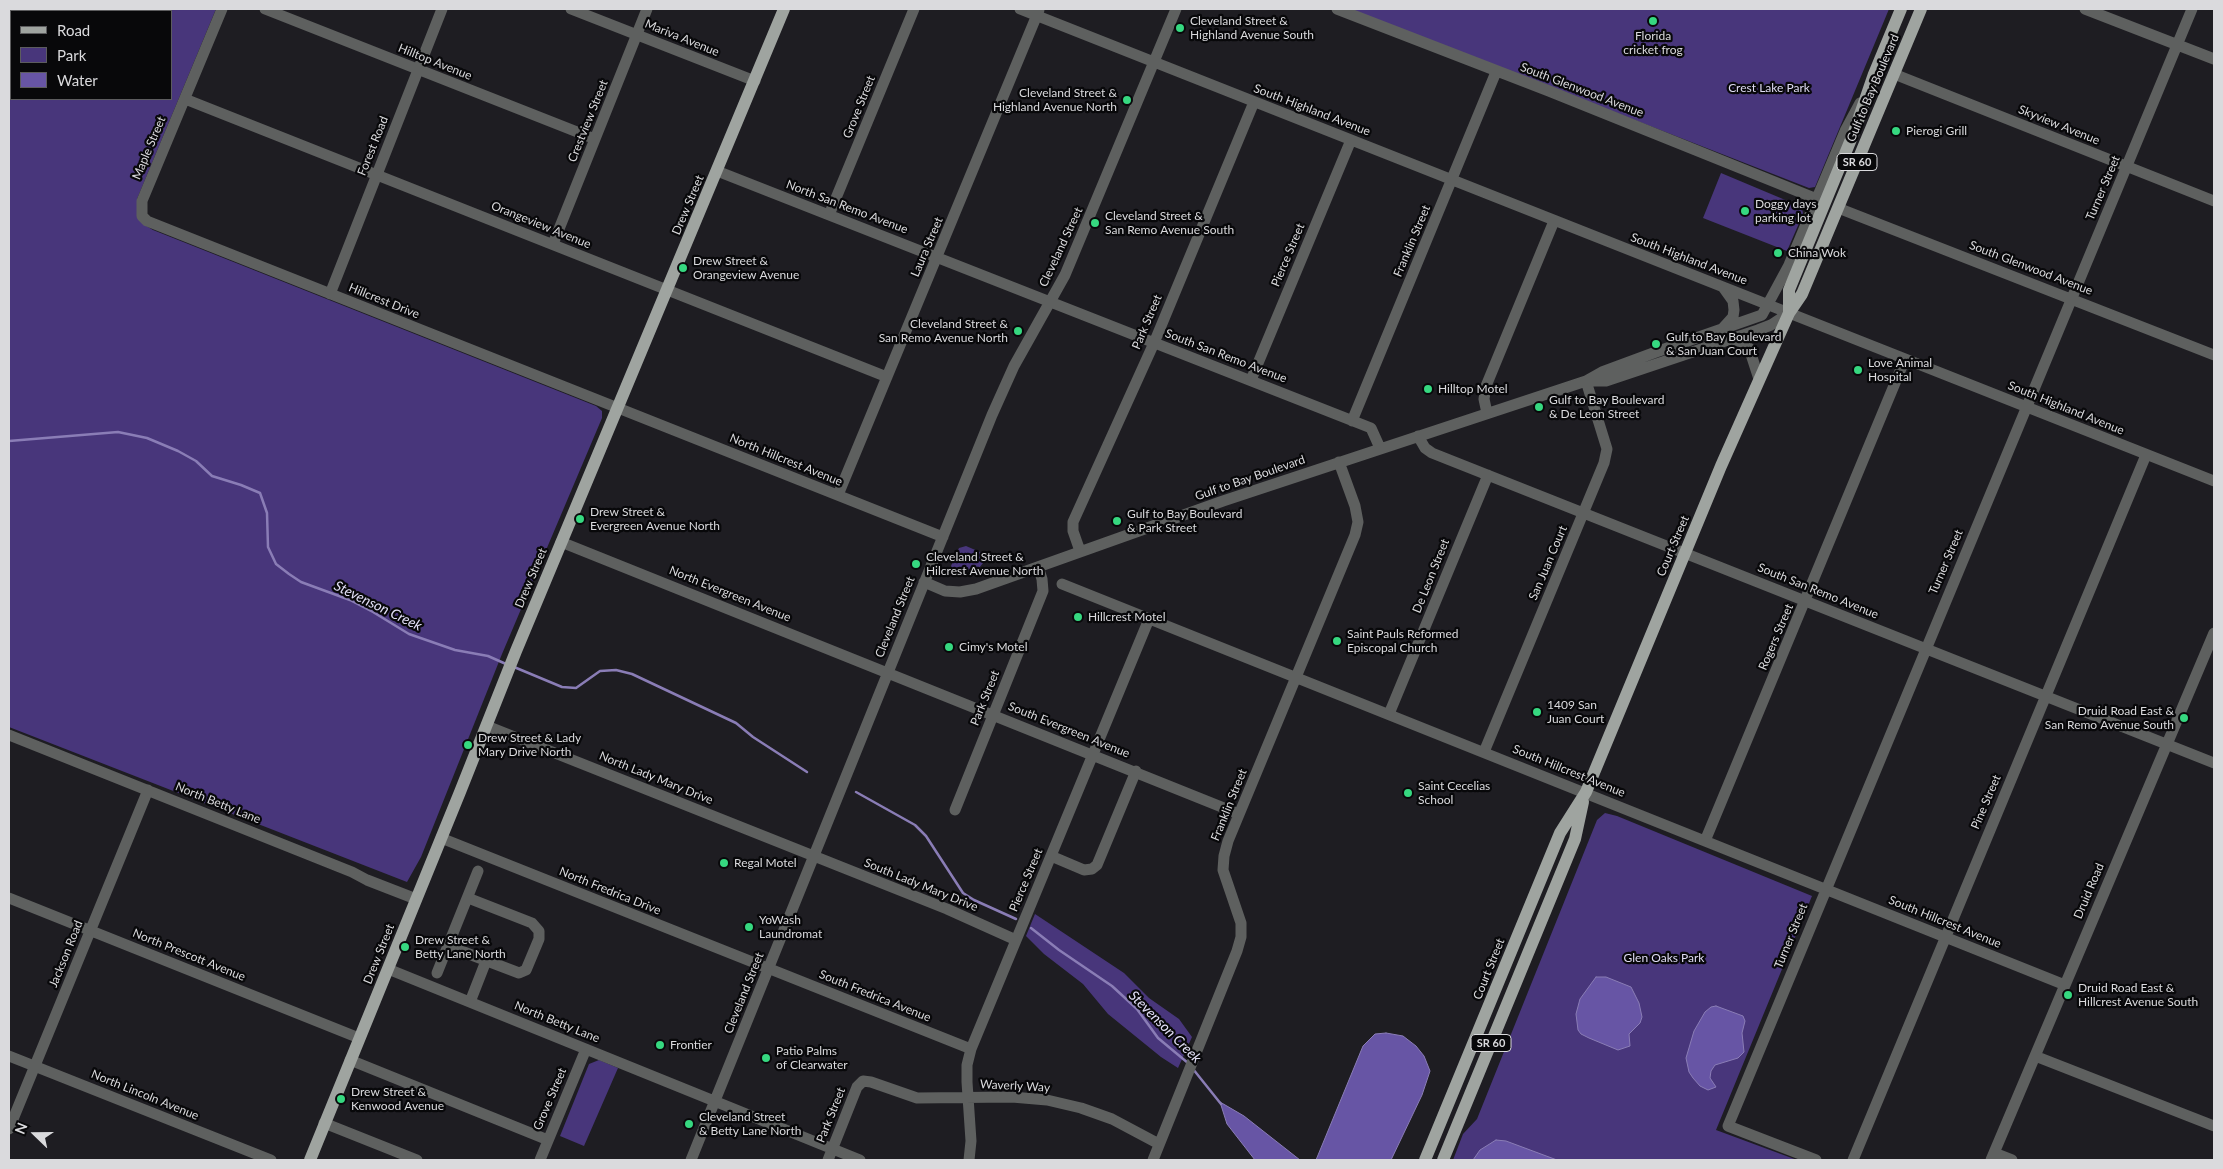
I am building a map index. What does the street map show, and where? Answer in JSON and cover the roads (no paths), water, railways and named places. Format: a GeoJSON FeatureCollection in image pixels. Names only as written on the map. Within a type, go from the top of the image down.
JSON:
{"type":"FeatureCollection","features":[{"type":"Feature","properties":{"kind":"main road","name":"Drew Street"},"geometry":{"type":"LineString","coordinates":[[310,1160],[516,651],[784,9]]}},
{"type":"Feature","properties":{"kind":"main road","name":"Gulf to Bay Boulevard"},"geometry":{"type":"LineString","coordinates":[[1789,313],[1802,294],[1921,9]]}},
{"type":"Feature","properties":{"kind":"main road","name":"Gulf to Bay Boulevard"},"geometry":{"type":"LineString","coordinates":[[1789,313],[1789,290],[1854,132],[1874,74],[1899,14]]}},
{"type":"Feature","properties":{"kind":"main road"},"geometry":{"type":"LineString","coordinates":[[1894,74],[1889,68],[1889,60],[1897,38],[1899,14]]}},
{"type":"Feature","properties":{"kind":"main road","name":"Court Street"},"geometry":{"type":"LineString","coordinates":[[1443,1160],[1575,839],[1586,792],[1759,379],[1789,313]]}},
{"type":"Feature","properties":{"kind":"main road","name":"Court Street"},"geometry":{"type":"LineString","coordinates":[[1425,1160],[1560,833],[1586,792]]}},
{"type":"Feature","properties":{"kind":"street","name":"Maple Street"},"geometry":{"type":"LineString","coordinates":[[142,216],[142,201],[222,9]]}},
{"type":"Feature","properties":{"kind":"street","name":"Hilltop Avenue"},"geometry":{"type":"LineString","coordinates":[[265,9],[595,139]]}},
{"type":"Feature","properties":{"kind":"street","name":"Forest Road"},"geometry":{"type":"LineString","coordinates":[[330,294],[442,9]]}},
{"type":"Feature","properties":{"kind":"street","name":"Mariva Avenue"},"geometry":{"type":"LineString","coordinates":[[572,9],[754,81]]}},
{"type":"Feature","properties":{"kind":"street","name":"Crestview Street"},"geometry":{"type":"LineString","coordinates":[[554,244],[647,9]]}},
{"type":"Feature","properties":{"kind":"street","name":"Grove Street"},"geometry":{"type":"LineString","coordinates":[[829,216],[914,9]]}},
{"type":"Feature","properties":{"kind":"street","name":"South Highland Avenue"},"geometry":{"type":"LineString","coordinates":[[1020,9],[1038,12],[1154,62],[1254,102],[2214,482]]}},
{"type":"Feature","properties":{"kind":"street","name":"Cleveland Street"},"geometry":{"type":"LineString","coordinates":[[691,1160],[942,537],[1011,374],[1065,275],[1082,238],[1176,9]]}},
{"type":"Feature","properties":{"kind":"street","name":"South Glenwood Avenue"},"geometry":{"type":"LineString","coordinates":[[1336,9],[1549,91],[1817,199]]}},
{"type":"Feature","properties":{"kind":"street"},"geometry":{"type":"LineString","coordinates":[[2085,9],[2214,59]]}},
{"type":"Feature","properties":{"kind":"street","name":"Turner Street"},"geometry":{"type":"LineString","coordinates":[[1816,1160],[1728,1126],[2192,9]]}},
{"type":"Feature","properties":{"kind":"street","name":"Laura Street"},"geometry":{"type":"LineString","coordinates":[[838,495],[1038,12]]}},
{"type":"Feature","properties":{"kind":"street","name":"Franklin Street"},"geometry":{"type":"LineString","coordinates":[[1352,421],[1496,72]]}},
{"type":"Feature","properties":{"kind":"street"},"geometry":{"type":"LineString","coordinates":[[1768,304],[1790,265],[1846,129],[1874,74]]}},
{"type":"Feature","properties":{"kind":"street","name":"Skyview Avenue"},"geometry":{"type":"LineString","coordinates":[[1894,74],[2214,201]]}},
{"type":"Feature","properties":{"kind":"street","name":"Orangeview Avenue"},"geometry":{"type":"LineString","coordinates":[[184,99],[887,377]]}},
{"type":"Feature","properties":{"kind":"street","name":"Park Street"},"geometry":{"type":"LineString","coordinates":[[1080,551],[1073,531],[1073,522],[1154,343],[1254,102]]}},
{"type":"Feature","properties":{"kind":"street","name":"Pierce Street"},"geometry":{"type":"LineString","coordinates":[[1251,380],[1351,140]]}},
{"type":"Feature","properties":{"kind":"street","name":"North San Remo Avenue"},"geometry":{"type":"LineString","coordinates":[[717,171],[1050,302]]}},
{"type":"Feature","properties":{"kind":"street","name":"South Glenwood Avenue"},"geometry":{"type":"LineString","coordinates":[[1838,208],[2214,355]]}},
{"type":"Feature","properties":{"kind":"street","name":"Hillcrest Drive"},"geometry":{"type":"LineString","coordinates":[[142,216],[157,226],[618,408]]}},
{"type":"Feature","properties":{"kind":"street"},"geometry":{"type":"LineString","coordinates":[[1487,413],[1484,400],[1486,386],[1554,220]]}},
{"type":"Feature","properties":{"kind":"street"},"geometry":{"type":"LineString","coordinates":[[1723,287],[1733,301],[1734,310],[1733,317],[1724,328]]}},
{"type":"Feature","properties":{"kind":"street","name":"South San Remo Avenue"},"geometry":{"type":"LineString","coordinates":[[1050,302],[1371,428],[1380,448]]}},
{"type":"Feature","properties":{"kind":"street","name":"Gulf to Bay Boulevard"},"geometry":{"type":"LineString","coordinates":[[924,582],[945,591],[960,592],[1038,567],[1380,448],[1586,381],[1602,372],[1762,315],[1768,304]]}},
{"type":"Feature","properties":{"kind":"street","name":"Gulf to Bay Boulevard"},"geometry":{"type":"LineString","coordinates":[[1586,381],[1606,380],[1730,339],[1771,325],[1789,313]]}},
{"type":"Feature","properties":{"kind":"street"},"geometry":{"type":"LineString","coordinates":[[1730,339],[1739,341],[1749,348],[1759,379]]}},
{"type":"Feature","properties":{"kind":"street","name":"Rogers Street"},"geometry":{"type":"LineString","coordinates":[[1705,841],[1806,601],[1904,359]]}},
{"type":"Feature","properties":{"kind":"street","name":"San Juan Court"},"geometry":{"type":"LineString","coordinates":[[1484,752],[1604,463],[1607,449],[1586,381]]}},
{"type":"Feature","properties":{"kind":"street","name":"North Hillcrest Avenue"},"geometry":{"type":"LineString","coordinates":[[618,408],[942,537]]}},
{"type":"Feature","properties":{"kind":"street","name":"South San Remo Avenue"},"geometry":{"type":"LineString","coordinates":[[1418,436],[1426,449],[1432,453],[1686,552],[2214,763]]}},
{"type":"Feature","properties":{"kind":"street","name":"Pine Street"},"geometry":{"type":"LineString","coordinates":[[1853,1160],[2146,455]]}},
{"type":"Feature","properties":{"kind":"street","name":"Franklin Street"},"geometry":{"type":"LineString","coordinates":[[1153,1160],[1241,938],[1241,923],[1223,870],[1228,841],[1355,535],[1358,522],[1355,506],[1339,462]]}},
{"type":"Feature","properties":{"kind":"street","name":"De Leon Street"},"geometry":{"type":"LineString","coordinates":[[1389,714],[1488,476]]}},
{"type":"Feature","properties":{"kind":"street","name":"North Evergreen Avenue"},"geometry":{"type":"LineString","coordinates":[[561,542],[888,673]]}},
{"type":"Feature","properties":{"kind":"street","name":"Park Street"},"geometry":{"type":"LineString","coordinates":[[954,810],[1043,591],[1038,567]]}},
{"type":"Feature","properties":{"kind":"street","name":"South Hillcrest Avenue"},"geometry":{"type":"LineString","coordinates":[[1062,584],[2065,985]]}},
{"type":"Feature","properties":{"kind":"street","name":"Pierce Street"},"geometry":{"type":"LineString","coordinates":[[969,1160],[972,1142],[967,1066],[972,1049],[1149,619]]}},
{"type":"Feature","properties":{"kind":"street","name":"Druid Road"},"geometry":{"type":"LineString","coordinates":[[1993,1157],[2214,633]]}},
{"type":"Feature","properties":{"kind":"street","name":"South Evergreen Avenue"},"geometry":{"type":"LineString","coordinates":[[888,673],[1136,771],[1239,814]]}},
{"type":"Feature","properties":{"kind":"street","name":"North Lady Mary Drive"},"geometry":{"type":"LineString","coordinates":[[487,726],[814,856]]}},
{"type":"Feature","properties":{"kind":"street","name":"North Betty Lane"},"geometry":{"type":"LineString","coordinates":[[9,735],[416,899]]}},
{"type":"Feature","properties":{"kind":"street"},"geometry":{"type":"LineString","coordinates":[[1051,856],[1084,870],[1092,869],[1097,865],[1136,771]]}},
{"type":"Feature","properties":{"kind":"street","name":"Jackson Road"},"geometry":{"type":"LineString","coordinates":[[9,1129],[148,790]]}},
{"type":"Feature","properties":{"kind":"street","name":"North Fredrica Drive"},"geometry":{"type":"LineString","coordinates":[[441,838],[769,969]]}},
{"type":"Feature","properties":{"kind":"street","name":"South Lady Mary Drive"},"geometry":{"type":"LineString","coordinates":[[814,856],[1018,935]]}},
{"type":"Feature","properties":{"kind":"street"},"geometry":{"type":"LineString","coordinates":[[437,973],[478,872]]}},
{"type":"Feature","properties":{"kind":"street","name":"North Prescott Avenue"},"geometry":{"type":"LineString","coordinates":[[9,898],[359,1038]]}},
{"type":"Feature","properties":{"kind":"street"},"geometry":{"type":"LineString","coordinates":[[448,946],[515,973],[522,972],[528,967],[539,939],[539,931],[532,923],[468,898]]}},
{"type":"Feature","properties":{"kind":"street"},"geometry":{"type":"LineString","coordinates":[[1524,921],[1538,926]]}},
{"type":"Feature","properties":{"kind":"street"},"geometry":{"type":"LineString","coordinates":[[470,1002],[486,961]]}},
{"type":"Feature","properties":{"kind":"street","name":"North Betty Lane"},"geometry":{"type":"LineString","coordinates":[[388,969],[860,1160]]}},
{"type":"Feature","properties":{"kind":"street","name":"South Fredrica Avenue"},"geometry":{"type":"LineString","coordinates":[[769,969],[972,1049]]}},
{"type":"Feature","properties":{"kind":"street"},"geometry":{"type":"LineString","coordinates":[[1478,1033],[1493,1038]]}},
{"type":"Feature","properties":{"kind":"street","name":"Grove Street"},"geometry":{"type":"LineString","coordinates":[[540,1160],[586,1049]]}},
{"type":"Feature","properties":{"kind":"street","name":"North Lincoln Avenue"},"geometry":{"type":"LineString","coordinates":[[9,1056],[271,1160]]}},
{"type":"Feature","properties":{"kind":"street"},"geometry":{"type":"LineString","coordinates":[[2035,1056],[2214,1126]]}},
{"type":"Feature","properties":{"kind":"street"},"geometry":{"type":"LineString","coordinates":[[350,1060],[548,1140]]}},
{"type":"Feature","properties":{"kind":"street","name":"Park Street"},"geometry":{"type":"LineString","coordinates":[[828,1160],[857,1087],[863,1081]]}},
{"type":"Feature","properties":{"kind":"street","name":"Waverly Way"},"geometry":{"type":"LineString","coordinates":[[863,1081],[872,1082],[917,1098],[1012,1097],[1047,1100],[1081,1108],[1112,1119],[1159,1144]]}},
{"type":"Feature","properties":{"kind":"street"},"geometry":{"type":"LineString","coordinates":[[324,1123],[417,1160]]}},
{"type":"Feature","properties":{"kind":"street"},"geometry":{"type":"LineString","coordinates":[[1993,1157],[2012,1160]]}},
{"type":"Feature","properties":{"kind":"water"},"geometry":{"type":"Polygon","coordinates":[[[1596,977],[1606,977],[1631,987],[1639,1003],[1642,1017],[1640,1023],[1629,1034],[1630,1046],[1618,1050],[1581,1034],[1578,1030],[1576,1014],[1580,999],[1596,977]]]}},
{"type":"Feature","properties":{"kind":"water"},"geometry":{"type":"Polygon","coordinates":[[[1716,1006],[1743,1016],[1745,1021],[1742,1033],[1744,1052],[1738,1058],[1715,1065],[1711,1071],[1710,1078],[1716,1087],[1708,1090],[1700,1086],[1693,1078],[1689,1072],[1686,1058],[1694,1031],[1705,1012],[1711,1007],[1716,1006]]]}},
{"type":"Feature","properties":{"kind":"water"},"geometry":{"type":"Polygon","coordinates":[[[1386,1033],[1403,1036],[1416,1046],[1424,1056],[1430,1071],[1422,1095],[1391,1160],[1316,1160],[1363,1046],[1375,1034],[1386,1033]]]}},
{"type":"Feature","properties":{"kind":"water"},"geometry":{"type":"Polygon","coordinates":[[[1220,1102],[1244,1116],[1300,1160],[1255,1160],[1227,1124],[1220,1102]]]}},
{"type":"Feature","properties":{"kind":"water"},"geometry":{"type":"Polygon","coordinates":[[[1496,1140],[1506,1141],[1557,1160],[1473,1160],[1480,1150],[1496,1140]]]}},
{"type":"Feature","properties":{"kind":"waterway","name":"Stevenson Creek"},"geometry":{"type":"LineString","coordinates":[[9,441],[118,432],[147,438],[178,451],[196,461],[212,476],[260,493],[267,513],[268,547],[276,564],[301,582],[350,600],[409,634],[455,650],[488,656],[506,664]]}},
{"type":"Feature","properties":{"kind":"waterway","name":"Stevenson Creek"},"geometry":{"type":"LineString","coordinates":[[514,667],[562,687],[576,688],[600,671],[616,670],[632,674],[736,723],[753,737],[807,772]]}},
{"type":"Feature","properties":{"kind":"waterway","name":"Stevenson Creek"},"geometry":{"type":"LineString","coordinates":[[856,792],[915,825],[926,836],[963,893],[1016,919]]}},
{"type":"Feature","properties":{"kind":"waterway","name":"Stevenson Creek"},"geometry":{"type":"LineString","coordinates":[[1031,928],[1059,950],[1112,986],[1137,1009],[1158,1038],[1188,1063]]}},
{"type":"Feature","properties":{"kind":"waterway","name":"Stevenson Creek"},"geometry":{"type":"LineString","coordinates":[[1193,1069],[1221,1104]]}},
{"type":"Feature","properties":{"kind":"place","name":"Florida cricket frog"},"geometry":{"type":"Point","coordinates":[1653,21]}},
{"type":"Feature","properties":{"kind":"place","name":"Cleveland Street & Highland Avenue South"},"geometry":{"type":"Point","coordinates":[1180,28]}},
{"type":"Feature","properties":{"kind":"place","name":"Cleveland Street & Highland Avenue North"},"geometry":{"type":"Point","coordinates":[1127,100]}},
{"type":"Feature","properties":{"kind":"place","name":"Pierogi Grill"},"geometry":{"type":"Point","coordinates":[1896,131]}},
{"type":"Feature","properties":{"kind":"place","name":"Doggy days parking lot"},"geometry":{"type":"Point","coordinates":[1745,211]}},
{"type":"Feature","properties":{"kind":"place","name":"Cleveland Street & San Remo Avenue South"},"geometry":{"type":"Point","coordinates":[1095,223]}},
{"type":"Feature","properties":{"kind":"place","name":"China Wok"},"geometry":{"type":"Point","coordinates":[1778,253]}},
{"type":"Feature","properties":{"kind":"place","name":"Drew Street & Orangeview Avenue"},"geometry":{"type":"Point","coordinates":[683,268]}},
{"type":"Feature","properties":{"kind":"place","name":"Cleveland Street & San Remo Avenue North"},"geometry":{"type":"Point","coordinates":[1018,331]}},
{"type":"Feature","properties":{"kind":"place","name":"Gulf to Bay Boulevard & San Juan Court"},"geometry":{"type":"Point","coordinates":[1656,344]}},
{"type":"Feature","properties":{"kind":"place","name":"Love Animal Hospital"},"geometry":{"type":"Point","coordinates":[1858,370]}},
{"type":"Feature","properties":{"kind":"place","name":"Hilltop Motel"},"geometry":{"type":"Point","coordinates":[1428,389]}},
{"type":"Feature","properties":{"kind":"place","name":"Gulf to Bay Boulevard & De Leon Street"},"geometry":{"type":"Point","coordinates":[1539,407]}},
{"type":"Feature","properties":{"kind":"place","name":"Drew Street & Evergreen Avenue North"},"geometry":{"type":"Point","coordinates":[580,519]}},
{"type":"Feature","properties":{"kind":"place","name":"Gulf to Bay Boulevard & Park Street"},"geometry":{"type":"Point","coordinates":[1117,521]}},
{"type":"Feature","properties":{"kind":"place","name":"Cleveland Street & Hilcrest Avenue North"},"geometry":{"type":"Point","coordinates":[916,564]}},
{"type":"Feature","properties":{"kind":"place","name":"Hillcrest Motel"},"geometry":{"type":"Point","coordinates":[1078,617]}},
{"type":"Feature","properties":{"kind":"place","name":"Saint Pauls Reformed Episcopal Church"},"geometry":{"type":"Point","coordinates":[1337,641]}},
{"type":"Feature","properties":{"kind":"place","name":"Cimy's Motel"},"geometry":{"type":"Point","coordinates":[949,647]}},
{"type":"Feature","properties":{"kind":"place","name":"1409 San Juan Court"},"geometry":{"type":"Point","coordinates":[1537,712]}},
{"type":"Feature","properties":{"kind":"place","name":"Druid Road East & San Remo Avenue South"},"geometry":{"type":"Point","coordinates":[2184,718]}},
{"type":"Feature","properties":{"kind":"place","name":"Drew Street & Lady Mary Drive North"},"geometry":{"type":"Point","coordinates":[468,745]}},
{"type":"Feature","properties":{"kind":"place","name":"Saint Cecelias School"},"geometry":{"type":"Point","coordinates":[1408,793]}},
{"type":"Feature","properties":{"kind":"place","name":"Regal Motel"},"geometry":{"type":"Point","coordinates":[724,863]}},
{"type":"Feature","properties":{"kind":"place","name":"YoWash Laundromat"},"geometry":{"type":"Point","coordinates":[749,927]}},
{"type":"Feature","properties":{"kind":"place","name":"Drew Street & Betty Lane North"},"geometry":{"type":"Point","coordinates":[405,947]}},
{"type":"Feature","properties":{"kind":"place","name":"Druid Road East & Hillcrest Avenue South"},"geometry":{"type":"Point","coordinates":[2068,995]}},
{"type":"Feature","properties":{"kind":"place","name":"Frontier"},"geometry":{"type":"Point","coordinates":[660,1045]}},
{"type":"Feature","properties":{"kind":"place","name":"Patio Palms of Clearwater"},"geometry":{"type":"Point","coordinates":[766,1058]}},
{"type":"Feature","properties":{"kind":"place","name":"Drew Street & Kenwood Avenue"},"geometry":{"type":"Point","coordinates":[341,1099]}},
{"type":"Feature","properties":{"kind":"place","name":"Cleveland Street & Betty Lane North"},"geometry":{"type":"Point","coordinates":[689,1124]}},
{"type":"Feature","properties":{"kind":"park label","name":"Crest Lake Park"},"geometry":{"type":"Point","coordinates":[1769,88]}},
{"type":"Feature","properties":{"kind":"park label","name":"Glen Oaks Park"},"geometry":{"type":"Point","coordinates":[1664,958]}}]}
